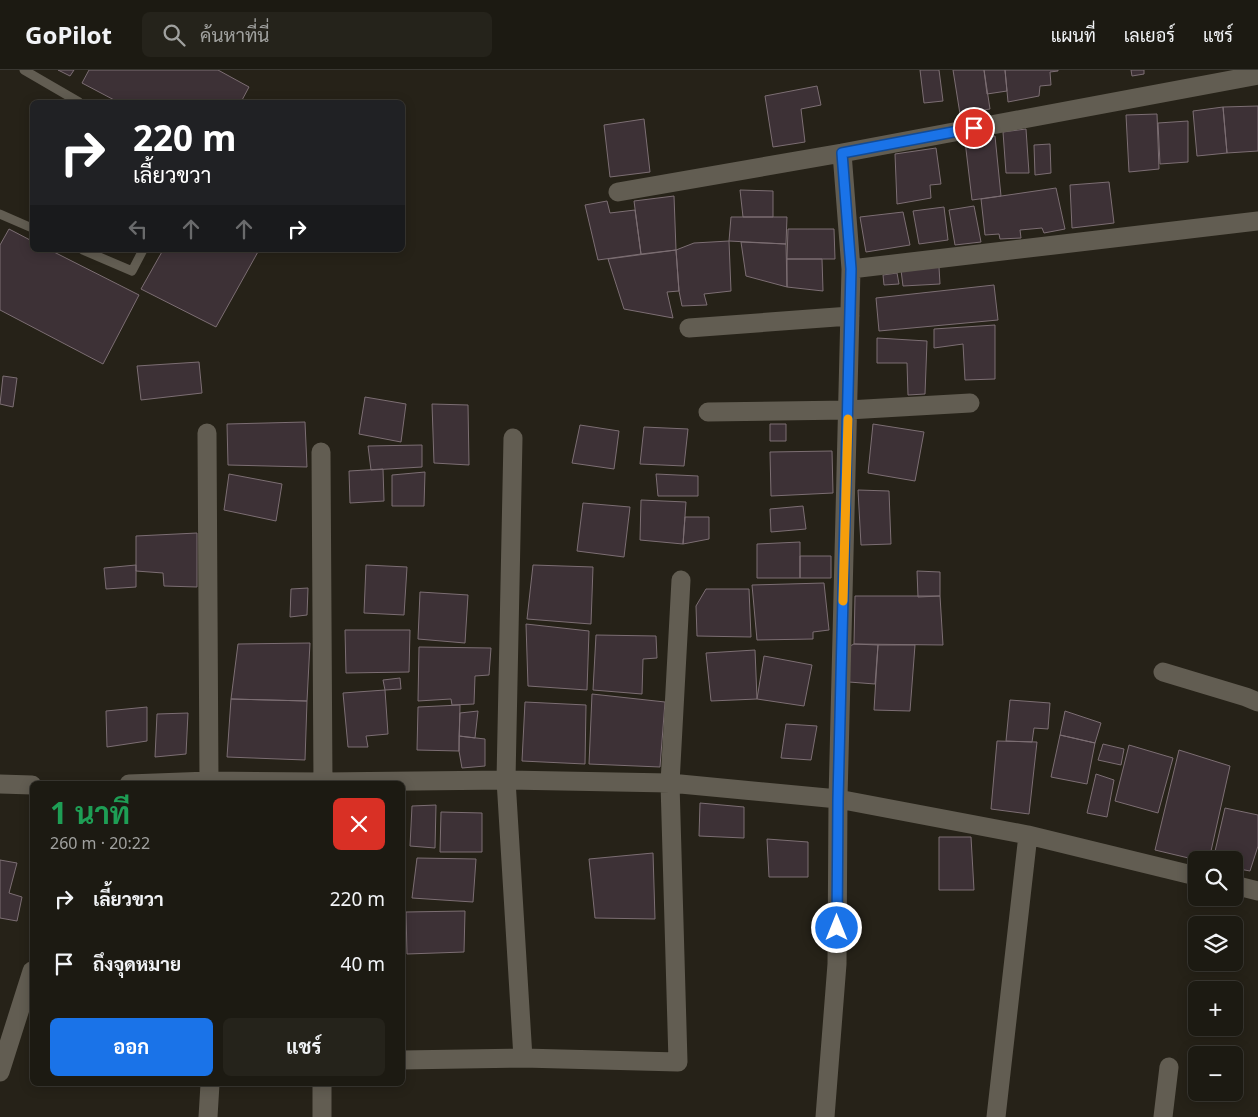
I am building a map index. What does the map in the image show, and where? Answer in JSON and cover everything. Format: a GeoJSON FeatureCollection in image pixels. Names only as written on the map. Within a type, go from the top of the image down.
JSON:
{"type":"FeatureCollection","features":[{"type":"Feature","properties":{"kind":"street"},"geometry":{"type":"LineString","coordinates":[[618,192],[842,153],[1258,75]]}},
{"type":"Feature","properties":{"kind":"street"},"geometry":{"type":"LineString","coordinates":[[826,1117],[837,964],[838,800],[851,269],[842,153]]}},
{"type":"Feature","properties":{"kind":"street"},"geometry":{"type":"LineString","coordinates":[[851,269],[1258,221]]}},
{"type":"Feature","properties":{"kind":"street"},"geometry":{"type":"LineString","coordinates":[[689,328],[850,316]]}},
{"type":"Feature","properties":{"kind":"street"},"geometry":{"type":"LineString","coordinates":[[708,412],[848,410],[970,403]]}},
{"type":"Feature","properties":{"kind":"street"},"geometry":{"type":"LineString","coordinates":[[207,432],[209,781]]}},
{"type":"Feature","properties":{"kind":"street"},"geometry":{"type":"LineString","coordinates":[[512,438],[506,780],[523,1058]]}},
{"type":"Feature","properties":{"kind":"street"},"geometry":{"type":"LineString","coordinates":[[321,452],[322,781]]}},
{"type":"Feature","properties":{"kind":"street"},"geometry":{"type":"LineString","coordinates":[[405,1060],[523,1058],[678,1062],[670,783],[680,580]]}},
{"type":"Feature","properties":{"kind":"street"},"geometry":{"type":"LineString","coordinates":[[1163,672],[1246,696],[1258,702]]}},
{"type":"Feature","properties":{"kind":"street"},"geometry":{"type":"LineString","coordinates":[[405,782],[506,780],[670,783],[838,800],[1028,835],[1188,874]]}},
{"type":"Feature","properties":{"kind":"street"},"geometry":{"type":"LineString","coordinates":[[0,784],[30,784]]}},
{"type":"Feature","properties":{"kind":"street"},"geometry":{"type":"LineString","coordinates":[[996,1117],[1028,835]]}},
{"type":"Feature","properties":{"kind":"street"},"geometry":{"type":"LineString","coordinates":[[1243,887],[1258,891]]}},
{"type":"Feature","properties":{"kind":"street"},"geometry":{"type":"LineString","coordinates":[[0,1072],[30,977]]}},
{"type":"Feature","properties":{"kind":"street"},"geometry":{"type":"LineString","coordinates":[[1163,1117],[1169,1067]]}},
{"type":"Feature","properties":{"kind":"street"},"geometry":{"type":"LineString","coordinates":[[208,1117],[210,1086]]}},
{"type":"Feature","properties":{"kind":"street"},"geometry":{"type":"LineString","coordinates":[[322,1086],[322,1117]]}},
{"type":"Feature","properties":{"kind":"lane"},"geometry":{"type":"LineString","coordinates":[[24,70],[76,100]]}},
{"type":"Feature","properties":{"kind":"lane"},"geometry":{"type":"LineString","coordinates":[[0,214],[30,227]]}},
{"type":"Feature","properties":{"kind":"lane"},"geometry":{"type":"LineString","coordinates":[[88,252],[132,271],[142,252]]}},
{"type":"Feature","properties":{"kind":"building"},"geometry":{"type":"Polygon","coordinates":[[[58,70],[74,70],[70,76],[58,70]]]}},
{"type":"Feature","properties":{"kind":"building"},"geometry":{"type":"Polygon","coordinates":[[[89,70],[218,70],[249,87],[242,100],[114,100],[82,83],[89,70]]]}},
{"type":"Feature","properties":{"kind":"building"},"geometry":{"type":"Polygon","coordinates":[[[920,70],[939,70],[943,101],[924,103],[920,70]]]}},
{"type":"Feature","properties":{"kind":"building"},"geometry":{"type":"Polygon","coordinates":[[[953,70],[984,70],[990,109],[960,114],[953,70]]]}},
{"type":"Feature","properties":{"kind":"building"},"geometry":{"type":"Polygon","coordinates":[[[984,70],[1005,70],[1007,91],[987,94],[984,70]]]}},
{"type":"Feature","properties":{"kind":"building"},"geometry":{"type":"Polygon","coordinates":[[[1005,70],[1058,71],[1050,72],[1051,85],[1040,86],[1039,96],[1008,102],[1005,70]]]}},
{"type":"Feature","properties":{"kind":"building"},"geometry":{"type":"Polygon","coordinates":[[[1131,70],[1144,70],[1144,74],[1132,76],[1131,70]]]}},
{"type":"Feature","properties":{"kind":"building"},"geometry":{"type":"Polygon","coordinates":[[[817,86],[821,105],[801,109],[805,142],[773,147],[765,96],[817,86]]]}},
{"type":"Feature","properties":{"kind":"building"},"geometry":{"type":"Polygon","coordinates":[[[1258,106],[1258,151],[1227,153],[1223,107],[1258,106]]]}},
{"type":"Feature","properties":{"kind":"building"},"geometry":{"type":"Polygon","coordinates":[[[1223,107],[1227,153],[1197,156],[1193,111],[1223,107]]]}},
{"type":"Feature","properties":{"kind":"building"},"geometry":{"type":"Polygon","coordinates":[[[1157,114],[1159,169],[1129,172],[1126,115],[1157,114]]]}},
{"type":"Feature","properties":{"kind":"building"},"geometry":{"type":"Polygon","coordinates":[[[644,119],[650,172],[610,177],[604,125],[644,119]]]}},
{"type":"Feature","properties":{"kind":"building"},"geometry":{"type":"Polygon","coordinates":[[[1188,121],[1188,162],[1160,164],[1158,123],[1188,121]]]}},
{"type":"Feature","properties":{"kind":"building"},"geometry":{"type":"Polygon","coordinates":[[[1026,129],[1029,173],[1006,173],[1003,132],[1026,129]]]}},
{"type":"Feature","properties":{"kind":"building"},"geometry":{"type":"Polygon","coordinates":[[[995,136],[1001,196],[972,200],[965,141],[995,136]]]}},
{"type":"Feature","properties":{"kind":"building"},"geometry":{"type":"Polygon","coordinates":[[[1050,144],[1051,173],[1035,175],[1034,145],[1050,144]]]}},
{"type":"Feature","properties":{"kind":"building"},"geometry":{"type":"Polygon","coordinates":[[[936,148],[941,184],[930,185],[931,198],[897,204],[895,154],[936,148]]]}},
{"type":"Feature","properties":{"kind":"building"},"geometry":{"type":"Polygon","coordinates":[[[1109,182],[1114,223],[1072,228],[1070,185],[1109,182]]]}},
{"type":"Feature","properties":{"kind":"building"},"geometry":{"type":"Polygon","coordinates":[[[1056,188],[1065,229],[1044,233],[1042,228],[1020,230],[1021,238],[1000,239],[999,234],[985,235],[981,199],[1056,188]]]}},
{"type":"Feature","properties":{"kind":"building"},"geometry":{"type":"Polygon","coordinates":[[[740,190],[773,191],[773,217],[743,217],[740,190]]]}},
{"type":"Feature","properties":{"kind":"building"},"geometry":{"type":"Polygon","coordinates":[[[674,196],[676,250],[641,254],[634,201],[674,196]]]}},
{"type":"Feature","properties":{"kind":"building"},"geometry":{"type":"Polygon","coordinates":[[[607,201],[610,213],[635,210],[641,254],[598,260],[585,205],[607,201]]]}},
{"type":"Feature","properties":{"kind":"building"},"geometry":{"type":"Polygon","coordinates":[[[974,206],[981,242],[955,245],[949,210],[974,206]]]}},
{"type":"Feature","properties":{"kind":"building"},"geometry":{"type":"Polygon","coordinates":[[[944,207],[948,240],[919,244],[913,211],[944,207]]]}},
{"type":"Feature","properties":{"kind":"building"},"geometry":{"type":"Polygon","coordinates":[[[903,212],[910,245],[866,252],[860,217],[903,212]]]}},
{"type":"Feature","properties":{"kind":"building"},"geometry":{"type":"Polygon","coordinates":[[[731,217],[787,217],[786,244],[729,241],[731,217]]]}},
{"type":"Feature","properties":{"kind":"building"},"geometry":{"type":"Polygon","coordinates":[[[9,229],[30,240],[30,252],[54,252],[139,295],[103,364],[0,310],[0,245],[9,229]]]}},
{"type":"Feature","properties":{"kind":"building"},"geometry":{"type":"Polygon","coordinates":[[[788,229],[834,229],[835,259],[787,259],[788,229]]]}},
{"type":"Feature","properties":{"kind":"building"},"geometry":{"type":"Polygon","coordinates":[[[729,241],[731,291],[704,294],[707,305],[682,306],[676,250],[694,243],[729,241]]]}},
{"type":"Feature","properties":{"kind":"building"},"geometry":{"type":"Polygon","coordinates":[[[741,242],[786,244],[787,287],[746,276],[741,242]]]}},
{"type":"Feature","properties":{"kind":"building"},"geometry":{"type":"Polygon","coordinates":[[[676,250],[679,291],[667,292],[673,318],[624,309],[608,259],[676,250]]]}},
{"type":"Feature","properties":{"kind":"building"},"geometry":{"type":"Polygon","coordinates":[[[162,252],[258,252],[216,327],[141,289],[162,252]]]}},
{"type":"Feature","properties":{"kind":"building"},"geometry":{"type":"Polygon","coordinates":[[[787,259],[822,259],[823,291],[787,287],[787,259]]]}},
{"type":"Feature","properties":{"kind":"building"},"geometry":{"type":"Polygon","coordinates":[[[939,267],[940,284],[903,286],[901,270],[939,267]]]}},
{"type":"Feature","properties":{"kind":"building"},"geometry":{"type":"Polygon","coordinates":[[[897,273],[899,284],[884,285],[883,275],[897,273]]]}},
{"type":"Feature","properties":{"kind":"building"},"geometry":{"type":"Polygon","coordinates":[[[994,285],[998,320],[879,331],[876,298],[994,285]]]}},
{"type":"Feature","properties":{"kind":"building"},"geometry":{"type":"Polygon","coordinates":[[[995,325],[995,379],[965,380],[963,344],[934,348],[934,329],[995,325]]]}},
{"type":"Feature","properties":{"kind":"building"},"geometry":{"type":"Polygon","coordinates":[[[877,338],[927,341],[925,394],[908,395],[907,363],[877,363],[877,338]]]}},
{"type":"Feature","properties":{"kind":"building"},"geometry":{"type":"Polygon","coordinates":[[[199,362],[202,393],[141,400],[137,366],[199,362]]]}},
{"type":"Feature","properties":{"kind":"building"},"geometry":{"type":"Polygon","coordinates":[[[3,376],[17,378],[13,407],[0,404],[3,376]]]}},
{"type":"Feature","properties":{"kind":"building"},"geometry":{"type":"Polygon","coordinates":[[[365,397],[406,404],[401,442],[359,434],[365,397]]]}},
{"type":"Feature","properties":{"kind":"building"},"geometry":{"type":"Polygon","coordinates":[[[432,404],[468,405],[469,465],[434,463],[432,404]]]}},
{"type":"Feature","properties":{"kind":"building"},"geometry":{"type":"Polygon","coordinates":[[[305,422],[307,467],[228,465],[227,424],[305,422]]]}},
{"type":"Feature","properties":{"kind":"building"},"geometry":{"type":"Polygon","coordinates":[[[770,424],[786,424],[786,441],[770,441],[770,424]]]}},
{"type":"Feature","properties":{"kind":"building"},"geometry":{"type":"Polygon","coordinates":[[[873,424],[924,432],[915,481],[868,473],[873,424]]]}},
{"type":"Feature","properties":{"kind":"building"},"geometry":{"type":"Polygon","coordinates":[[[580,425],[619,431],[614,469],[572,463],[580,425]]]}},
{"type":"Feature","properties":{"kind":"building"},"geometry":{"type":"Polygon","coordinates":[[[644,427],[688,429],[684,466],[640,464],[644,427]]]}},
{"type":"Feature","properties":{"kind":"building"},"geometry":{"type":"Polygon","coordinates":[[[422,445],[422,467],[371,470],[368,446],[422,445]]]}},
{"type":"Feature","properties":{"kind":"building"},"geometry":{"type":"Polygon","coordinates":[[[832,451],[833,493],[771,496],[770,452],[832,451]]]}},
{"type":"Feature","properties":{"kind":"building"},"geometry":{"type":"Polygon","coordinates":[[[383,469],[384,501],[350,503],[349,471],[383,469]]]}},
{"type":"Feature","properties":{"kind":"building"},"geometry":{"type":"Polygon","coordinates":[[[425,472],[424,506],[392,506],[392,475],[425,472]]]}},
{"type":"Feature","properties":{"kind":"building"},"geometry":{"type":"Polygon","coordinates":[[[229,474],[282,484],[276,521],[224,510],[229,474]]]}},
{"type":"Feature","properties":{"kind":"building"},"geometry":{"type":"Polygon","coordinates":[[[656,474],[698,476],[698,496],[658,496],[656,474]]]}},
{"type":"Feature","properties":{"kind":"building"},"geometry":{"type":"Polygon","coordinates":[[[858,490],[889,491],[891,544],[861,545],[858,490]]]}},
{"type":"Feature","properties":{"kind":"building"},"geometry":{"type":"Polygon","coordinates":[[[641,500],[686,502],[683,544],[640,540],[641,500]]]}},
{"type":"Feature","properties":{"kind":"building"},"geometry":{"type":"Polygon","coordinates":[[[583,503],[630,507],[624,557],[577,551],[583,503]]]}},
{"type":"Feature","properties":{"kind":"building"},"geometry":{"type":"Polygon","coordinates":[[[803,506],[806,529],[771,532],[770,509],[803,506]]]}},
{"type":"Feature","properties":{"kind":"building"},"geometry":{"type":"Polygon","coordinates":[[[685,517],[709,517],[709,539],[683,544],[685,517]]]}},
{"type":"Feature","properties":{"kind":"building"},"geometry":{"type":"Polygon","coordinates":[[[197,533],[197,587],[164,586],[163,573],[136,571],[136,536],[197,533]]]}},
{"type":"Feature","properties":{"kind":"building"},"geometry":{"type":"Polygon","coordinates":[[[800,542],[800,578],[757,578],[757,544],[800,542]]]}},
{"type":"Feature","properties":{"kind":"building"},"geometry":{"type":"Polygon","coordinates":[[[800,556],[831,556],[831,578],[800,578],[800,556]]]}},
{"type":"Feature","properties":{"kind":"building"},"geometry":{"type":"Polygon","coordinates":[[[136,565],[136,587],[106,589],[104,568],[136,565]]]}},
{"type":"Feature","properties":{"kind":"building"},"geometry":{"type":"Polygon","coordinates":[[[366,565],[407,567],[404,615],[364,613],[366,565]]]}},
{"type":"Feature","properties":{"kind":"building"},"geometry":{"type":"Polygon","coordinates":[[[533,565],[593,567],[591,624],[527,619],[533,565]]]}},
{"type":"Feature","properties":{"kind":"building"},"geometry":{"type":"Polygon","coordinates":[[[917,571],[940,572],[940,596],[918,597],[917,571]]]}},
{"type":"Feature","properties":{"kind":"building"},"geometry":{"type":"Polygon","coordinates":[[[824,583],[829,630],[813,632],[813,639],[757,640],[752,585],[824,583]]]}},
{"type":"Feature","properties":{"kind":"building"},"geometry":{"type":"Polygon","coordinates":[[[308,588],[307,615],[290,617],[291,589],[308,588]]]}},
{"type":"Feature","properties":{"kind":"building"},"geometry":{"type":"Polygon","coordinates":[[[706,589],[749,589],[751,637],[697,636],[696,606],[706,589]]]}},
{"type":"Feature","properties":{"kind":"building"},"geometry":{"type":"Polygon","coordinates":[[[420,592],[468,595],[465,643],[418,639],[420,592]]]}},
{"type":"Feature","properties":{"kind":"building"},"geometry":{"type":"Polygon","coordinates":[[[855,596],[940,596],[943,645],[854,644],[855,596]]]}},
{"type":"Feature","properties":{"kind":"building"},"geometry":{"type":"Polygon","coordinates":[[[526,624],[589,631],[587,690],[528,686],[526,624]]]}},
{"type":"Feature","properties":{"kind":"building"},"geometry":{"type":"Polygon","coordinates":[[[345,630],[410,630],[409,672],[346,673],[345,630]]]}},
{"type":"Feature","properties":{"kind":"building"},"geometry":{"type":"Polygon","coordinates":[[[596,635],[656,636],[657,658],[643,659],[642,694],[593,690],[596,635]]]}},
{"type":"Feature","properties":{"kind":"building"},"geometry":{"type":"Polygon","coordinates":[[[310,643],[307,701],[231,699],[238,644],[310,643]]]}},
{"type":"Feature","properties":{"kind":"building"},"geometry":{"type":"Polygon","coordinates":[[[854,644],[878,645],[875,684],[849,682],[850,646],[854,644]]]}},
{"type":"Feature","properties":{"kind":"building"},"geometry":{"type":"Polygon","coordinates":[[[878,645],[915,645],[910,711],[874,710],[878,645]]]}},
{"type":"Feature","properties":{"kind":"building"},"geometry":{"type":"Polygon","coordinates":[[[419,647],[491,648],[489,675],[475,676],[474,704],[452,705],[451,699],[418,701],[419,647]]]}},
{"type":"Feature","properties":{"kind":"building"},"geometry":{"type":"Polygon","coordinates":[[[755,650],[757,699],[711,701],[706,653],[755,650]]]}},
{"type":"Feature","properties":{"kind":"building"},"geometry":{"type":"Polygon","coordinates":[[[764,656],[812,665],[804,706],[757,699],[764,656]]]}},
{"type":"Feature","properties":{"kind":"building"},"geometry":{"type":"Polygon","coordinates":[[[400,678],[401,689],[385,690],[383,680],[400,678]]]}},
{"type":"Feature","properties":{"kind":"building"},"geometry":{"type":"Polygon","coordinates":[[[385,690],[388,734],[366,736],[368,747],[348,747],[343,693],[385,690]]]}},
{"type":"Feature","properties":{"kind":"building"},"geometry":{"type":"Polygon","coordinates":[[[592,694],[665,702],[660,767],[589,764],[592,694]]]}},
{"type":"Feature","properties":{"kind":"building"},"geometry":{"type":"Polygon","coordinates":[[[231,699],[307,701],[305,760],[227,757],[231,699]]]}},
{"type":"Feature","properties":{"kind":"building"},"geometry":{"type":"Polygon","coordinates":[[[1010,700],[1050,703],[1048,729],[1034,728],[1032,742],[1006,741],[1010,700]]]}},
{"type":"Feature","properties":{"kind":"building"},"geometry":{"type":"Polygon","coordinates":[[[525,702],[586,705],[585,764],[522,761],[525,702]]]}},
{"type":"Feature","properties":{"kind":"building"},"geometry":{"type":"Polygon","coordinates":[[[460,705],[459,751],[417,750],[418,707],[460,705]]]}},
{"type":"Feature","properties":{"kind":"building"},"geometry":{"type":"Polygon","coordinates":[[[147,707],[147,741],[107,747],[106,711],[147,707]]]}},
{"type":"Feature","properties":{"kind":"building"},"geometry":{"type":"Polygon","coordinates":[[[478,711],[475,738],[459,736],[460,713],[478,711]]]}},
{"type":"Feature","properties":{"kind":"building"},"geometry":{"type":"Polygon","coordinates":[[[1065,711],[1101,723],[1095,743],[1060,735],[1065,711]]]}},
{"type":"Feature","properties":{"kind":"building"},"geometry":{"type":"Polygon","coordinates":[[[188,713],[186,754],[155,757],[157,714],[188,713]]]}},
{"type":"Feature","properties":{"kind":"building"},"geometry":{"type":"Polygon","coordinates":[[[786,724],[817,726],[811,760],[781,758],[786,724]]]}},
{"type":"Feature","properties":{"kind":"building"},"geometry":{"type":"Polygon","coordinates":[[[1060,735],[1095,743],[1087,784],[1051,777],[1060,735]]]}},
{"type":"Feature","properties":{"kind":"building"},"geometry":{"type":"Polygon","coordinates":[[[459,736],[485,739],[485,766],[462,768],[459,736]]]}},
{"type":"Feature","properties":{"kind":"building"},"geometry":{"type":"Polygon","coordinates":[[[997,741],[1037,742],[1029,814],[991,809],[997,741]]]}},
{"type":"Feature","properties":{"kind":"building"},"geometry":{"type":"Polygon","coordinates":[[[1103,744],[1124,749],[1121,765],[1098,760],[1103,744]]]}},
{"type":"Feature","properties":{"kind":"building"},"geometry":{"type":"Polygon","coordinates":[[[1129,745],[1173,758],[1158,813],[1115,801],[1129,745]]]}},
{"type":"Feature","properties":{"kind":"building"},"geometry":{"type":"Polygon","coordinates":[[[1179,750],[1230,766],[1211,851],[1188,851],[1188,858],[1155,850],[1179,750]]]}},
{"type":"Feature","properties":{"kind":"building"},"geometry":{"type":"Polygon","coordinates":[[[1096,774],[1114,780],[1107,817],[1087,813],[1096,774]]]}},
{"type":"Feature","properties":{"kind":"building"},"geometry":{"type":"Polygon","coordinates":[[[700,803],[744,807],[744,838],[699,836],[700,803]]]}},
{"type":"Feature","properties":{"kind":"building"},"geometry":{"type":"Polygon","coordinates":[[[436,805],[435,848],[410,846],[412,806],[436,805]]]}},
{"type":"Feature","properties":{"kind":"building"},"geometry":{"type":"Polygon","coordinates":[[[1225,808],[1258,815],[1258,846],[1250,871],[1243,870],[1243,851],[1215,851],[1225,808]]]}},
{"type":"Feature","properties":{"kind":"building"},"geometry":{"type":"Polygon","coordinates":[[[441,812],[482,813],[482,852],[440,852],[441,812]]]}},
{"type":"Feature","properties":{"kind":"building"},"geometry":{"type":"Polygon","coordinates":[[[939,837],[971,837],[974,890],[939,890],[939,837]]]}},
{"type":"Feature","properties":{"kind":"building"},"geometry":{"type":"Polygon","coordinates":[[[767,839],[808,842],[808,877],[769,877],[767,839]]]}},
{"type":"Feature","properties":{"kind":"building"},"geometry":{"type":"Polygon","coordinates":[[[653,853],[655,919],[595,918],[589,859],[653,853]]]}},
{"type":"Feature","properties":{"kind":"building"},"geometry":{"type":"Polygon","coordinates":[[[417,858],[476,859],[473,902],[412,898],[417,858]]]}},
{"type":"Feature","properties":{"kind":"building"},"geometry":{"type":"Polygon","coordinates":[[[0,860],[17,863],[9,893],[22,897],[17,921],[0,918],[0,860]]]}},
{"type":"Feature","properties":{"kind":"building"},"geometry":{"type":"Polygon","coordinates":[[[465,911],[464,952],[407,954],[406,912],[465,911]]]}},
{"type":"Feature","properties":{"kind":"slow traffic"},"geometry":{"type":"LineString","coordinates":[[843,601],[848,419]]}},
{"type":"Feature","properties":{"kind":"route"},"geometry":{"type":"LineString","coordinates":[[837,928],[838,800],[851,269],[842,153],[974,128]]}}]}
